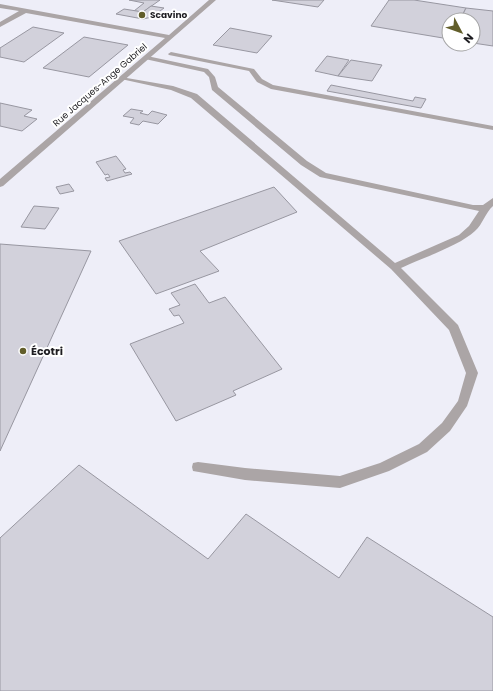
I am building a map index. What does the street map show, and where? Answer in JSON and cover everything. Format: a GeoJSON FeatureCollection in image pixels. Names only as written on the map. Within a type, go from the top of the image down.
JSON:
{"type":"FeatureCollection","features":[{"type":"Feature","properties":{"kind":"street","name":"Rue Jacques-Ange Gabriel"},"geometry":{"type":"LineString","coordinates":[[0,184],[213,0]]}},
{"type":"Feature","properties":{"kind":"street"},"geometry":{"type":"LineString","coordinates":[[0,6],[171,37]]}},
{"type":"Feature","properties":{"kind":"street"},"geometry":{"type":"LineString","coordinates":[[0,25],[24,11]]}},
{"type":"Feature","properties":{"kind":"lane"},"geometry":{"type":"LineString","coordinates":[[154,51],[252,70],[257,79],[271,87],[493,128]]}},
{"type":"Feature","properties":{"kind":"lane"},"geometry":{"type":"LineString","coordinates":[[147,58],[206,70],[212,77],[215,88],[304,163],[322,175],[473,208],[485,208]]}},
{"type":"Feature","properties":{"kind":"lane"},"geometry":{"type":"LineString","coordinates":[[123,78],[173,88],[194,96],[394,267],[454,328],[472,372],[463,403],[446,428],[423,448],[384,467],[340,482],[245,474],[198,467]]}},
{"type":"Feature","properties":{"kind":"lane"},"geometry":{"type":"LineString","coordinates":[[394,267],[462,237],[473,228],[485,208],[493,201]]}},
{"type":"Feature","properties":{"kind":"building"},"geometry":{"type":"Polygon","coordinates":[[[129,0],[160,0],[143,12],[134,11],[144,3],[129,0]]]}},
{"type":"Feature","properties":{"kind":"building"},"geometry":{"type":"Polygon","coordinates":[[[272,0],[324,0],[318,7],[272,0]]]}},
{"type":"Feature","properties":{"kind":"building"},"geometry":{"type":"Polygon","coordinates":[[[389,0],[414,0],[466,8],[464,12],[441,12],[441,38],[371,26],[389,0]]]}},
{"type":"Feature","properties":{"kind":"building"},"geometry":{"type":"Polygon","coordinates":[[[151,6],[164,8],[152,17],[143,19],[116,14],[124,9],[143,12],[151,6]]]}},
{"type":"Feature","properties":{"kind":"building"},"geometry":{"type":"Polygon","coordinates":[[[466,8],[493,11],[493,46],[481,44],[481,12],[464,12],[466,8]]]}},
{"type":"Feature","properties":{"kind":"building"},"geometry":{"type":"Polygon","coordinates":[[[33,27],[64,33],[24,62],[0,57],[0,48],[33,27]]]}},
{"type":"Feature","properties":{"kind":"building"},"geometry":{"type":"Polygon","coordinates":[[[230,28],[272,36],[257,53],[213,45],[230,28]]]}},
{"type":"Feature","properties":{"kind":"building"},"geometry":{"type":"Polygon","coordinates":[[[84,37],[128,45],[89,77],[43,68],[84,37]]]}},
{"type":"Feature","properties":{"kind":"building"},"geometry":{"type":"Polygon","coordinates":[[[327,56],[349,60],[338,76],[315,71],[327,56]]]}},
{"type":"Feature","properties":{"kind":"building"},"geometry":{"type":"Polygon","coordinates":[[[351,60],[382,65],[372,81],[338,76],[351,60]]]}},
{"type":"Feature","properties":{"kind":"building"},"geometry":{"type":"Polygon","coordinates":[[[331,85],[413,101],[415,97],[426,99],[421,108],[327,91],[331,85]]]}},
{"type":"Feature","properties":{"kind":"building"},"geometry":{"type":"Polygon","coordinates":[[[0,103],[32,110],[24,116],[37,119],[22,131],[0,126],[0,103]]]}},
{"type":"Feature","properties":{"kind":"building"},"geometry":{"type":"Polygon","coordinates":[[[131,109],[143,111],[140,113],[148,115],[152,111],[167,115],[158,124],[143,121],[139,125],[130,123],[134,118],[123,116],[131,109]]]}},
{"type":"Feature","properties":{"kind":"building"},"geometry":{"type":"Polygon","coordinates":[[[116,156],[126,169],[123,170],[125,173],[130,172],[132,174],[107,181],[105,178],[110,177],[108,174],[105,175],[96,162],[116,156]]]}},
{"type":"Feature","properties":{"kind":"building"},"geometry":{"type":"Polygon","coordinates":[[[69,184],[74,191],[60,194],[56,187],[69,184]]]}},
{"type":"Feature","properties":{"kind":"building"},"geometry":{"type":"Polygon","coordinates":[[[274,187],[297,212],[200,251],[219,271],[156,294],[119,241],[274,187]]]}},
{"type":"Feature","properties":{"kind":"building"},"geometry":{"type":"Polygon","coordinates":[[[34,206],[59,208],[45,229],[21,227],[34,206]]]}},
{"type":"Feature","properties":{"kind":"building","name":"Écotri"},"geometry":{"type":"Polygon","coordinates":[[[0,244],[91,251],[0,451],[0,244]]]}},
{"type":"Feature","properties":{"kind":"building"},"geometry":{"type":"Polygon","coordinates":[[[195,284],[209,303],[225,297],[282,369],[233,391],[236,395],[176,421],[130,344],[184,323],[179,315],[174,316],[169,309],[180,305],[171,293],[195,284]]]}},
{"type":"Feature","properties":{"kind":"building"},"geometry":{"type":"Polygon","coordinates":[[[79,465],[208,559],[246,514],[339,578],[367,537],[493,617],[493,691],[0,691],[0,538],[79,465]]]}},
{"type":"Feature","properties":{"kind":"place","name":"Scavino"},"geometry":{"type":"Point","coordinates":[142,15]}},
{"type":"Feature","properties":{"kind":"place","name":"Écotri"},"geometry":{"type":"Point","coordinates":[23,351]}}]}
